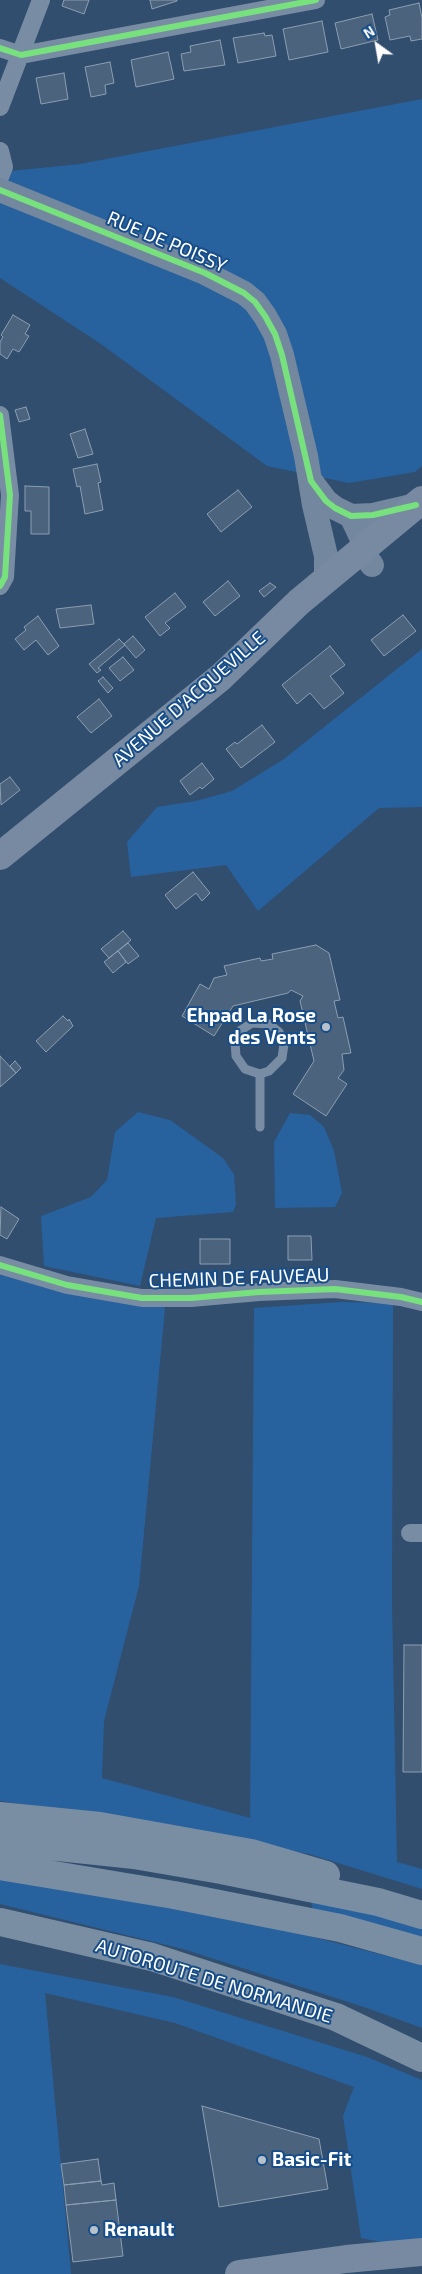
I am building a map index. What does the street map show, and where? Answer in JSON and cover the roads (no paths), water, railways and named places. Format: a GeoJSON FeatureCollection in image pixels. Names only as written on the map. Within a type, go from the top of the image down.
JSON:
{"type":"FeatureCollection","features":[{"type":"Feature","properties":{"kind":"highway"},"geometry":{"type":"LineString","coordinates":[[0,1816],[100,1826],[252,1853],[344,1881],[378,1902]]}},
{"type":"Feature","properties":{"kind":"highway"},"geometry":{"type":"LineString","coordinates":[[0,1841],[134,1855],[221,1870],[378,1902],[422,1915]]}},
{"type":"Feature","properties":{"kind":"highway"},"geometry":{"type":"LineString","coordinates":[[0,1866],[174,1894],[340,1928],[422,1951]]}},
{"type":"Feature","properties":{"kind":"highway","name":"AUTOROUTE DE NORMANDIE"},"geometry":{"type":"LineString","coordinates":[[0,1922],[152,1957],[336,2017],[422,2058]]}},
{"type":"Feature","properties":{"kind":"highway"},"geometry":{"type":"LineString","coordinates":[[336,2017],[422,2046]]}},
{"type":"Feature","properties":{"kind":"main road"},"geometry":{"type":"LineString","coordinates":[[221,677],[277,640],[375,555],[420,510]]}},
{"type":"Feature","properties":{"kind":"main road","name":"AVENUE D'ACQUEVILLE"},"geometry":{"type":"LineString","coordinates":[[0,856],[221,677],[326,578],[375,555]]}},
{"type":"Feature","properties":{"kind":"main road"},"geometry":{"type":"LineString","coordinates":[[239,2274],[346,2259],[422,2252]]}},
{"type":"Feature","properties":{"kind":"main road"},"geometry":{"type":"LineString","coordinates":[[356,2274],[422,2266]]}},
{"type":"Feature","properties":{"kind":"street"},"geometry":{"type":"LineString","coordinates":[[0,107],[42,0]]}},
{"type":"Feature","properties":{"kind":"street"},"geometry":{"type":"LineString","coordinates":[[0,48],[21,55],[316,0]]}},
{"type":"Feature","properties":{"kind":"street"},"geometry":{"type":"LineString","coordinates":[[0,151],[4,167],[0,177]]}},
{"type":"Feature","properties":{"kind":"street","name":"RUE DE POISSY"},"geometry":{"type":"LineString","coordinates":[[0,190],[205,273],[236,288],[255,302],[272,328],[282,356],[326,556],[326,578]]}},
{"type":"Feature","properties":{"kind":"street"},"geometry":{"type":"LineString","coordinates":[[0,415],[10,495],[5,577],[0,586]]}},
{"type":"Feature","properties":{"kind":"street"},"geometry":{"type":"LineString","coordinates":[[311,481],[335,508],[351,516],[420,510]]}},
{"type":"Feature","properties":{"kind":"street"},"geometry":{"type":"LineString","coordinates":[[351,516],[362,539],[375,555]]}},
{"type":"Feature","properties":{"kind":"street"},"geometry":{"type":"LineString","coordinates":[[318,522],[342,544],[352,550],[375,555]]}},
{"type":"Feature","properties":{"kind":"street","name":"CHEMIN DE FAUVEAU"},"geometry":{"type":"LineString","coordinates":[[0,1265],[67,1285],[142,1298],[191,1298],[259,1292],[335,1289],[401,1297],[422,1302]]}},
{"type":"Feature","properties":{"kind":"lane"},"geometry":{"type":"LineString","coordinates":[[252,1023],[269,1024],[279,1032],[284,1044],[282,1058],[269,1071],[260,1074],[245,1069],[236,1056],[235,1042],[242,1030],[252,1023]]}},
{"type":"Feature","properties":{"kind":"lane"},"geometry":{"type":"LineString","coordinates":[[260,1074],[260,1127]]}},
{"type":"Feature","properties":{"kind":"place","name":"Ehpad La Rose des Vents"},"geometry":{"type":"Point","coordinates":[326,1027]}},
{"type":"Feature","properties":{"kind":"place","name":"Basic-Fit"},"geometry":{"type":"Point","coordinates":[262,2160]}},
{"type":"Feature","properties":{"kind":"place","name":"Renault"},"geometry":{"type":"Point","coordinates":[94,2230]}}]}
